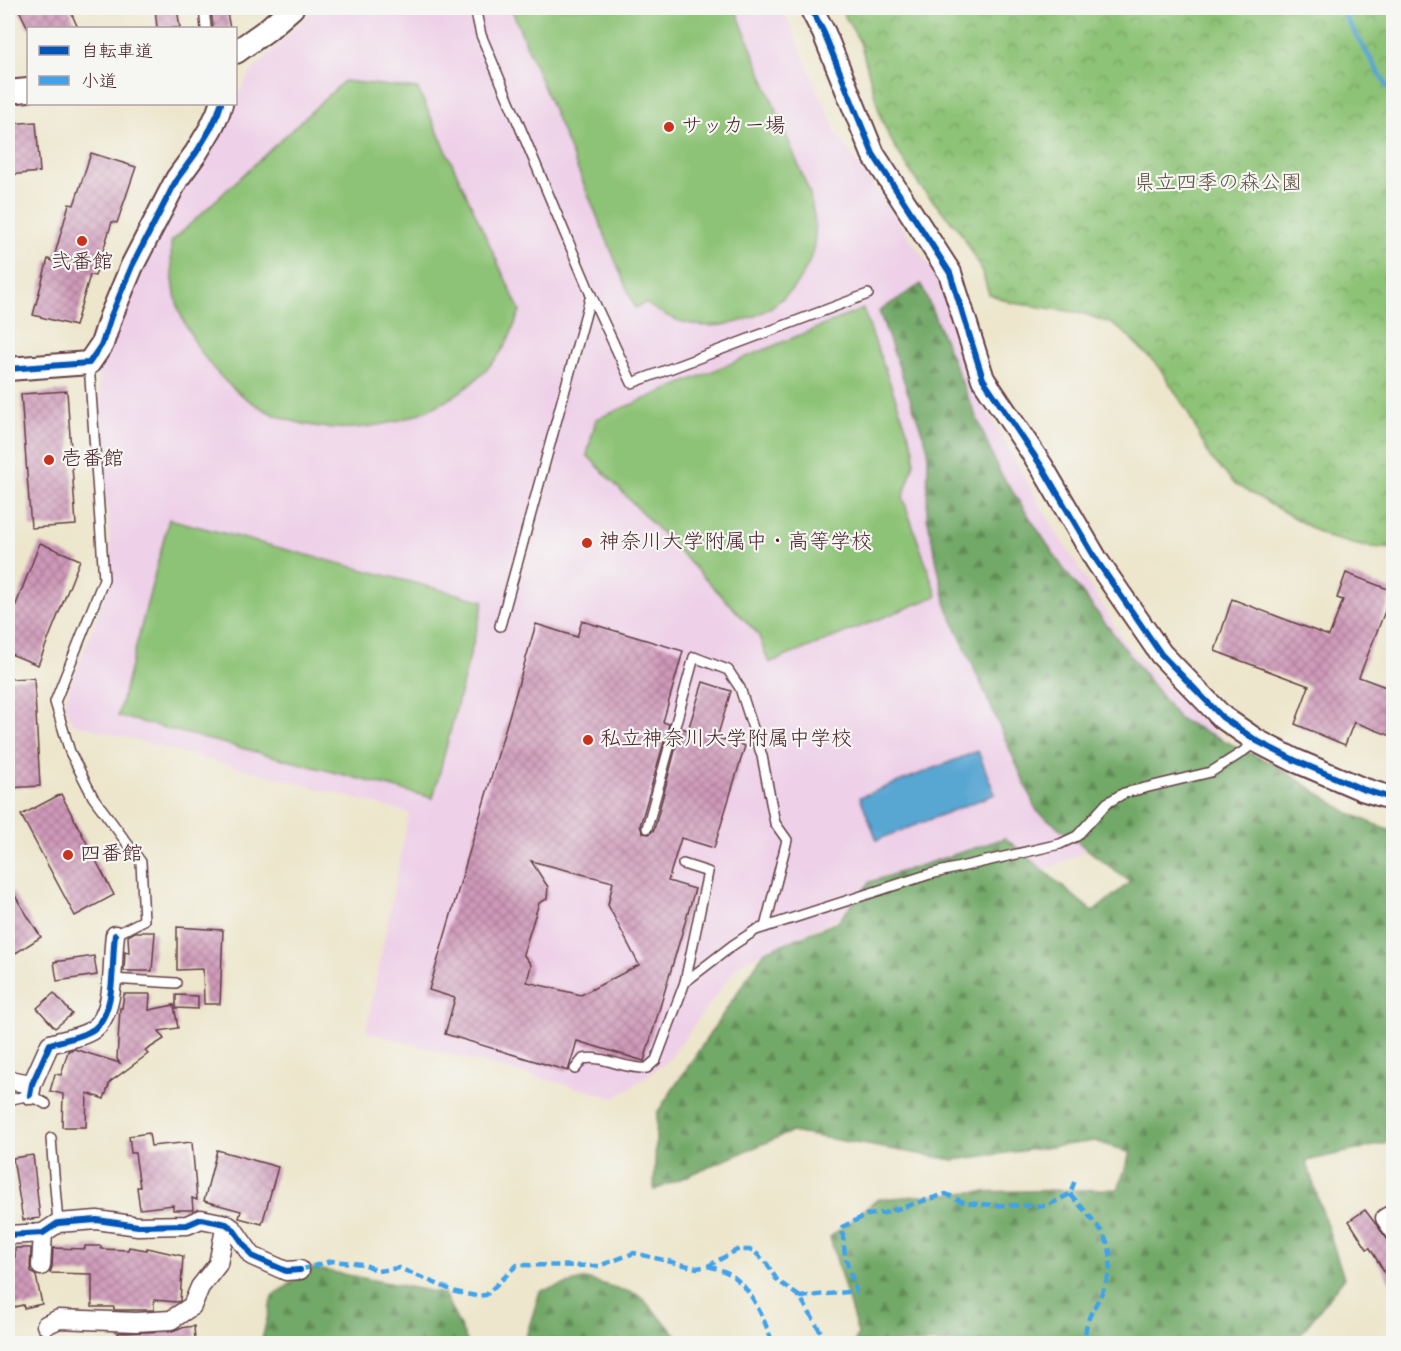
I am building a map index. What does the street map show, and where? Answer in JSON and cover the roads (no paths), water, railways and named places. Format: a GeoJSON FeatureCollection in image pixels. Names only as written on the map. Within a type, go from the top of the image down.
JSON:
{"type":"FeatureCollection","features":[{"type":"Feature","properties":{"kind":"street"},"geometry":{"type":"LineString","coordinates":[[237,51],[267,30],[292,8]]}},
{"type":"Feature","properties":{"kind":"street"},"geometry":{"type":"LineString","coordinates":[[811,8],[824,33],[873,154],[950,273],[983,379],[1042,467],[1097,561],[1161,654],[1222,717],[1257,741],[1294,760],[1362,789],[1394,799]]}},
{"type":"Feature","properties":{"kind":"street"},"geometry":{"type":"LineString","coordinates":[[8,92],[27,90]]}},
{"type":"Feature","properties":{"kind":"street"},"geometry":{"type":"LineString","coordinates":[[8,369],[89,363],[102,344],[132,266],[177,179],[196,153],[221,105]]}},
{"type":"Feature","properties":{"kind":"street"},"geometry":{"type":"LineString","coordinates":[[8,1080],[31,1090],[50,1044],[93,1030],[105,1017],[112,979],[115,935]]}},
{"type":"Feature","properties":{"kind":"street"},"geometry":{"type":"LineString","coordinates":[[1394,1213],[1385,1218],[1394,1231]]}},
{"type":"Feature","properties":{"kind":"street"},"geometry":{"type":"LineString","coordinates":[[8,1235],[97,1220],[138,1226],[186,1225],[201,1219],[226,1224],[252,1256],[286,1271],[300,1270]]}},
{"type":"Feature","properties":{"kind":"street"},"geometry":{"type":"LineString","coordinates":[[46,1325],[59,1319],[136,1322],[171,1320],[192,1306],[200,1287],[218,1264],[226,1224]]}},
{"type":"Feature","properties":{"kind":"street"},"geometry":{"type":"LineString","coordinates":[[41,1266],[50,1228]]}},
{"type":"Feature","properties":{"kind":"lane"},"geometry":{"type":"LineString","coordinates":[[204,8],[206,27]]}},
{"type":"Feature","properties":{"kind":"lane"},"geometry":{"type":"LineString","coordinates":[[475,8],[481,35],[591,295],[632,383],[867,294]]}},
{"type":"Feature","properties":{"kind":"lane"},"geometry":{"type":"LineString","coordinates":[[500,626],[591,295]]}},
{"type":"Feature","properties":{"kind":"lane"},"geometry":{"type":"LineString","coordinates":[[89,363],[104,579],[55,702],[70,752],[93,797],[141,862],[144,920],[115,935]]}},
{"type":"Feature","properties":{"kind":"lane"},"geometry":{"type":"LineString","coordinates":[[647,828],[694,657],[728,670],[740,687],[762,756],[775,823],[787,840],[765,927]]}},
{"type":"Feature","properties":{"kind":"lane"},"geometry":{"type":"LineString","coordinates":[[685,982],[756,930],[930,874],[1060,844],[1077,836],[1107,803],[1124,793],[1211,772],[1257,741]]}},
{"type":"Feature","properties":{"kind":"lane"},"geometry":{"type":"LineString","coordinates":[[575,1069],[583,1059],[593,1057],[638,1069],[647,1068],[656,1060],[685,982],[708,872],[683,864]]}},
{"type":"Feature","properties":{"kind":"lane"},"geometry":{"type":"LineString","coordinates":[[112,979],[176,983]]}},
{"type":"Feature","properties":{"kind":"lane"},"geometry":{"type":"LineString","coordinates":[[8,1100],[31,1090],[46,1104]]}},
{"type":"Feature","properties":{"kind":"lane"},"geometry":{"type":"LineString","coordinates":[[50,1228],[51,1138]]}},
{"type":"Feature","properties":{"kind":"water"},"geometry":{"type":"Polygon","coordinates":[[[978,751],[995,794],[877,840],[860,797],[978,751]]]}},
{"type":"Feature","properties":{"kind":"waterway"},"geometry":{"type":"LineString","coordinates":[[1340,8],[1394,98]]}},
{"type":"Feature","properties":{"kind":"place","name":"サッカー場"},"geometry":{"type":"Point","coordinates":[669,127]}},
{"type":"Feature","properties":{"kind":"place","name":"弐番館"},"geometry":{"type":"Point","coordinates":[82,241]}},
{"type":"Feature","properties":{"kind":"place","name":"壱番館"},"geometry":{"type":"Point","coordinates":[49,460]}},
{"type":"Feature","properties":{"kind":"place","name":"神奈川大学附属中・高等学校"},"geometry":{"type":"Point","coordinates":[587,543]}},
{"type":"Feature","properties":{"kind":"place","name":"私立神奈川大学附属中学校"},"geometry":{"type":"Point","coordinates":[588,740]}},
{"type":"Feature","properties":{"kind":"place","name":"四番館"},"geometry":{"type":"Point","coordinates":[68,855]}},
{"type":"Feature","properties":{"kind":"park label","name":"県立四季の森公園"},"geometry":{"type":"Point","coordinates":[1218,184]}}]}
